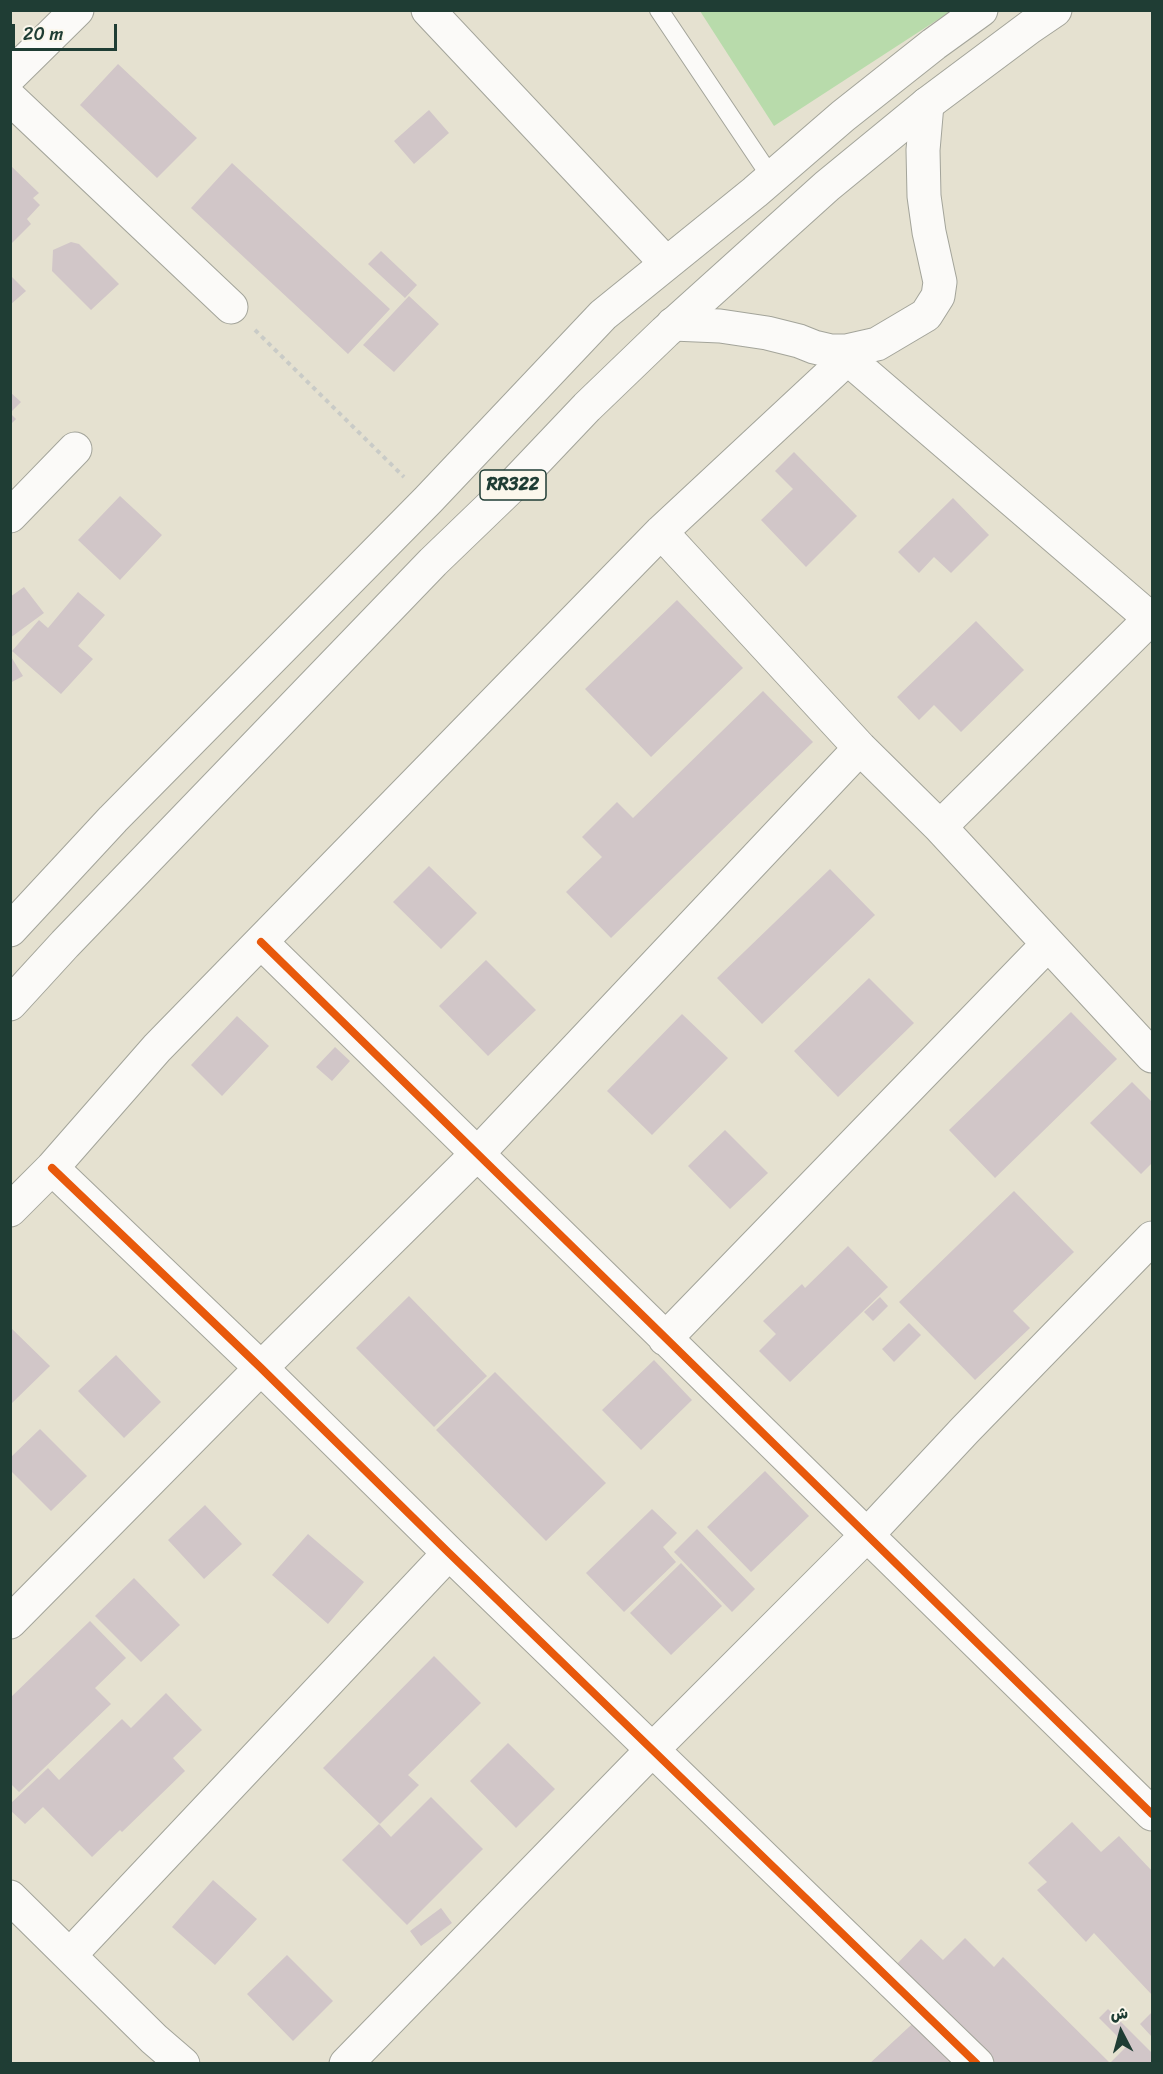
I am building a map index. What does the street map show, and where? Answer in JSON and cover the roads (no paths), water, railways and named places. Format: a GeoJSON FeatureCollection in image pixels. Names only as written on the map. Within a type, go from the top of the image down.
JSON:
{"type":"FeatureCollection","features":[{"type":"Feature","properties":{"kind":"street"},"geometry":{"type":"LineString","coordinates":[[10,76],[77,10]]}},
{"type":"Feature","properties":{"kind":"street"},"geometry":{"type":"LineString","coordinates":[[428,10],[666,263]]}},
{"type":"Feature","properties":{"kind":"street","name":"RR322"},"geometry":{"type":"LineString","coordinates":[[10,930],[113,819],[428,500],[603,315],[843,116],[981,10]]}},
{"type":"Feature","properties":{"kind":"street","name":"RR322"},"geometry":{"type":"LineString","coordinates":[[10,1004],[417,579],[673,324],[827,186],[927,104],[1055,10]]}},
{"type":"Feature","properties":{"kind":"street"},"geometry":{"type":"LineString","coordinates":[[10,98],[231,307]]}},
{"type":"Feature","properties":{"kind":"street"},"geometry":{"type":"LineString","coordinates":[[10,1210],[52,1168],[157,1048],[661,532],[843,355],[877,344],[926,315],[938,296],[939,282],[924,196],[923,150],[927,104]]}},
{"type":"Feature","properties":{"kind":"street"},"geometry":{"type":"LineString","coordinates":[[673,324],[720,326],[767,333],[843,355],[1152,619],[939,827]]}},
{"type":"Feature","properties":{"kind":"street"},"geometry":{"type":"LineString","coordinates":[[10,516],[75,449]]}},
{"type":"Feature","properties":{"kind":"street"},"geometry":{"type":"LineString","coordinates":[[661,532],[860,748],[939,827],[1152,1056]]}},
{"type":"Feature","properties":{"kind":"street"},"geometry":{"type":"LineString","coordinates":[[10,1622],[478,1153],[860,748]]}},
{"type":"Feature","properties":{"kind":"street"},"geometry":{"type":"LineString","coordinates":[[261,942],[1152,1814]]}},
{"type":"Feature","properties":{"kind":"street"},"geometry":{"type":"LineString","coordinates":[[665,1339],[1048,944]]}},
{"type":"Feature","properties":{"kind":"street"},"geometry":{"type":"LineString","coordinates":[[52,1168],[977,2064]]}},
{"type":"Feature","properties":{"kind":"street"},"geometry":{"type":"LineString","coordinates":[[346,2064],[653,1749],[867,1535],[1152,1238]]}},
{"type":"Feature","properties":{"kind":"street"},"geometry":{"type":"LineString","coordinates":[[70,1955],[449,1553]]}},
{"type":"Feature","properties":{"kind":"street"},"geometry":{"type":"LineString","coordinates":[[10,1897],[154,2039],[183,2064]]}},
{"type":"Feature","properties":{"kind":"lane"},"geometry":{"type":"LineString","coordinates":[[658,10],[771,177]]}}]}
